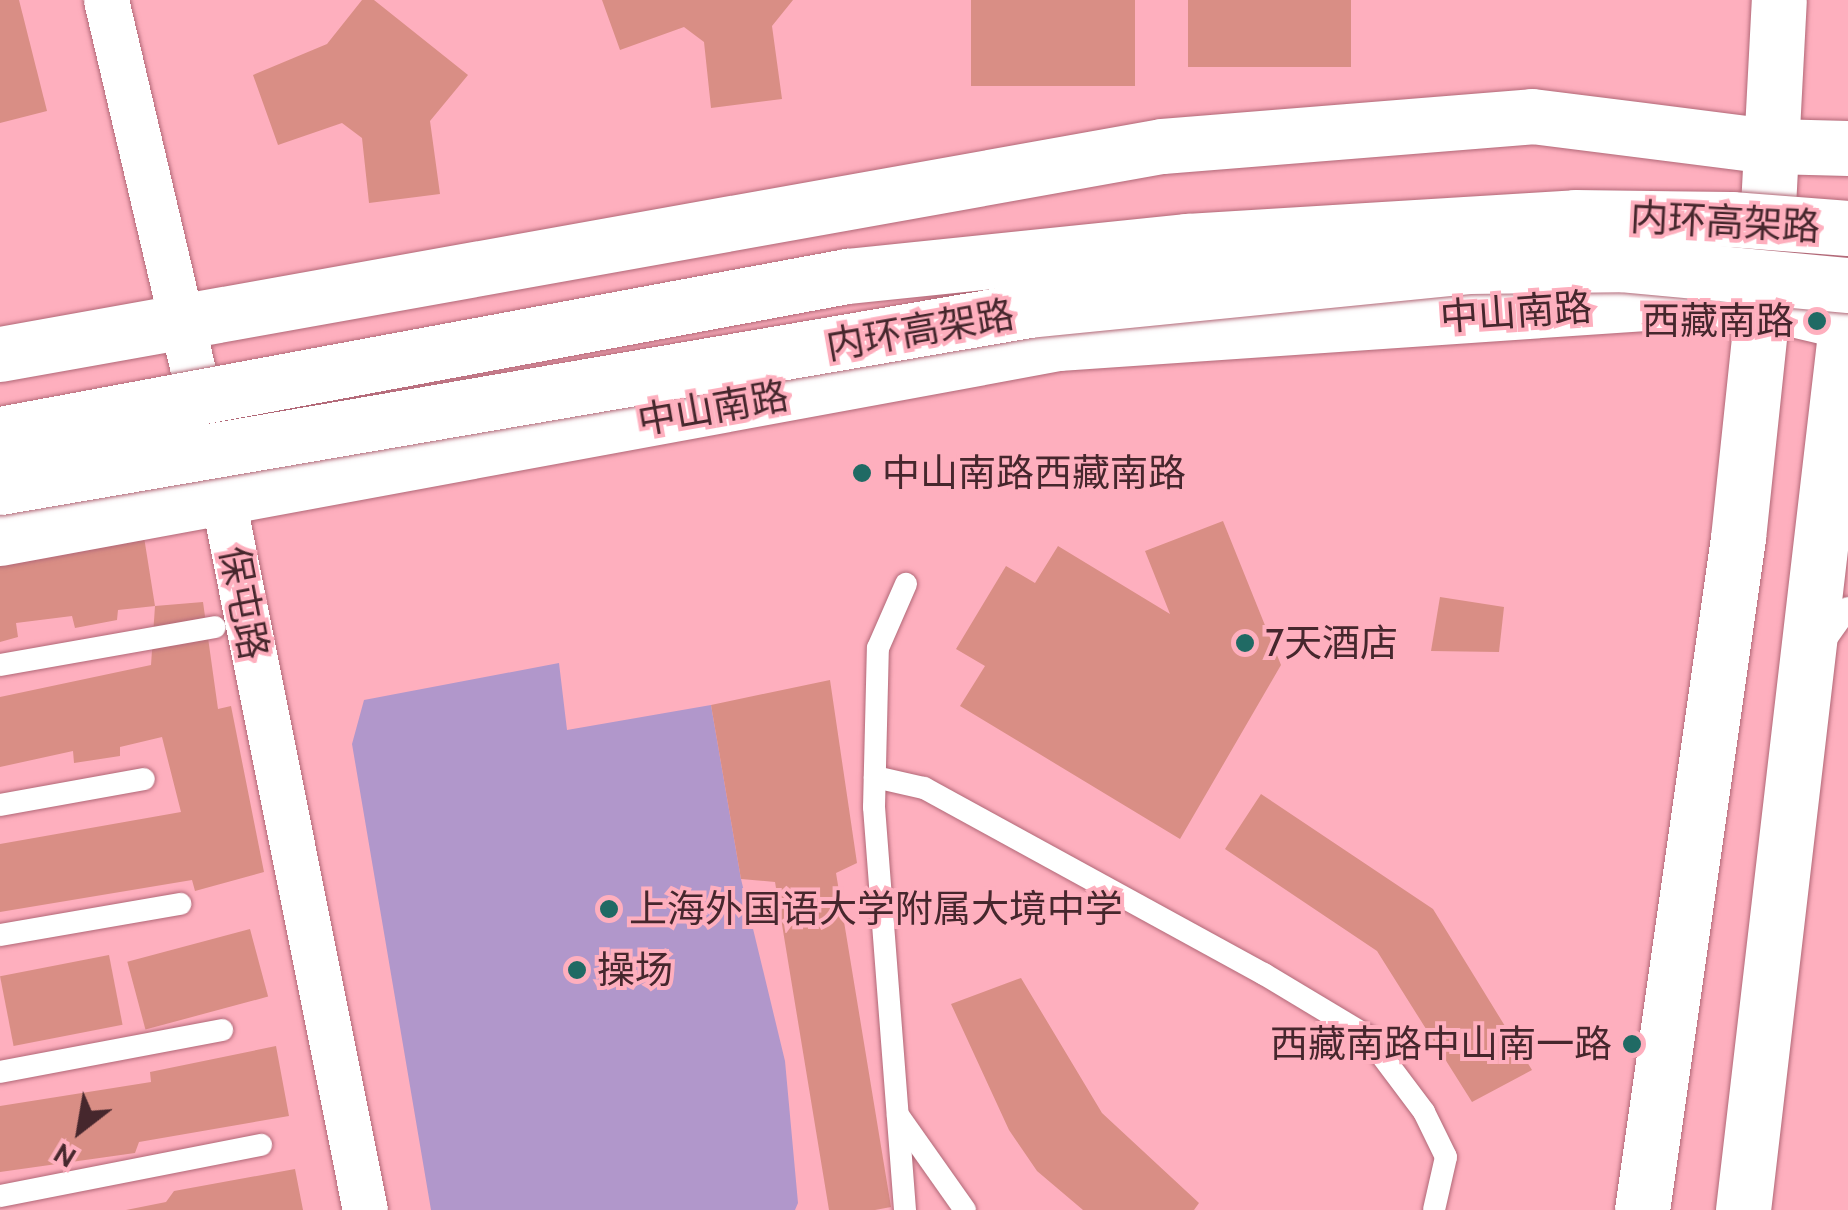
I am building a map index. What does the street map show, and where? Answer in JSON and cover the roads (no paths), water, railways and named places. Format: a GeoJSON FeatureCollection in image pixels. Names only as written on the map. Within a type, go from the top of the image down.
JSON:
{"type":"FeatureCollection","features":[{"type":"Feature","properties":{"kind":"main road"},"geometry":{"type":"LineString","coordinates":[[1642,1210],[1738,538],[1763,302],[1779,0]]}},
{"type":"Feature","properties":{"kind":"main road"},"geometry":{"type":"LineString","coordinates":[[0,354],[1162,146],[1532,116],[1771,146],[1848,148]]}},
{"type":"Feature","properties":{"kind":"main road","name":"内环高架路"},"geometry":{"type":"LineString","coordinates":[[0,434],[847,276],[1187,241],[1575,217],[1731,219],[1848,228]]}},
{"type":"Feature","properties":{"kind":"main road","name":"内环高架路"},"geometry":{"type":"LineString","coordinates":[[0,487],[1028,310],[1468,266],[1621,264],[1848,285]]}},
{"type":"Feature","properties":{"kind":"main road","name":"中山南路"},"geometry":{"type":"LineString","coordinates":[[0,538],[222,494],[860,382],[1058,343],[1645,303],[1763,302],[1848,322]]}},
{"type":"Feature","properties":{"kind":"main road"},"geometry":{"type":"LineString","coordinates":[[1743,1210],[1848,308]]}},
{"type":"Feature","properties":{"kind":"street","name":"保屯路"},"geometry":{"type":"LineString","coordinates":[[106,0],[222,494],[364,1210]]}},
{"type":"Feature","properties":{"kind":"lane"},"geometry":{"type":"LineString","coordinates":[[905,1210],[875,777],[878,648],[906,584]]}},
{"type":"Feature","properties":{"kind":"lane"},"geometry":{"type":"LineString","coordinates":[[1810,659],[1838,628],[1848,608]]}},
{"type":"Feature","properties":{"kind":"lane"},"geometry":{"type":"LineString","coordinates":[[0,666],[214,627]]}},
{"type":"Feature","properties":{"kind":"lane"},"geometry":{"type":"LineString","coordinates":[[875,777],[924,788],[1264,974],[1367,1036],[1424,1112],[1446,1157],[1434,1210]]}},
{"type":"Feature","properties":{"kind":"lane"},"geometry":{"type":"LineString","coordinates":[[0,805],[144,778]]}},
{"type":"Feature","properties":{"kind":"lane"},"geometry":{"type":"LineString","coordinates":[[0,935],[180,904]]}},
{"type":"Feature","properties":{"kind":"lane"},"geometry":{"type":"LineString","coordinates":[[0,1072],[222,1030]]}},
{"type":"Feature","properties":{"kind":"lane"},"geometry":{"type":"LineString","coordinates":[[898,1114],[965,1210]]}},
{"type":"Feature","properties":{"kind":"lane"},"geometry":{"type":"LineString","coordinates":[[0,1196],[261,1145]]}},
{"type":"Feature","properties":{"kind":"place","name":"西藏南路"},"geometry":{"type":"Point","coordinates":[1817,321]}},
{"type":"Feature","properties":{"kind":"place","name":"中山南路西藏南路"},"geometry":{"type":"Point","coordinates":[862,473]}},
{"type":"Feature","properties":{"kind":"place","name":"7天酒店"},"geometry":{"type":"Point","coordinates":[1245,643]}},
{"type":"Feature","properties":{"kind":"place","name":"上海外国语大学附属大境中学"},"geometry":{"type":"Point","coordinates":[609,909]}},
{"type":"Feature","properties":{"kind":"place","name":"操场"},"geometry":{"type":"Point","coordinates":[577,970]}},
{"type":"Feature","properties":{"kind":"place","name":"西藏南路中山南一路"},"geometry":{"type":"Point","coordinates":[1632,1044]}}]}
